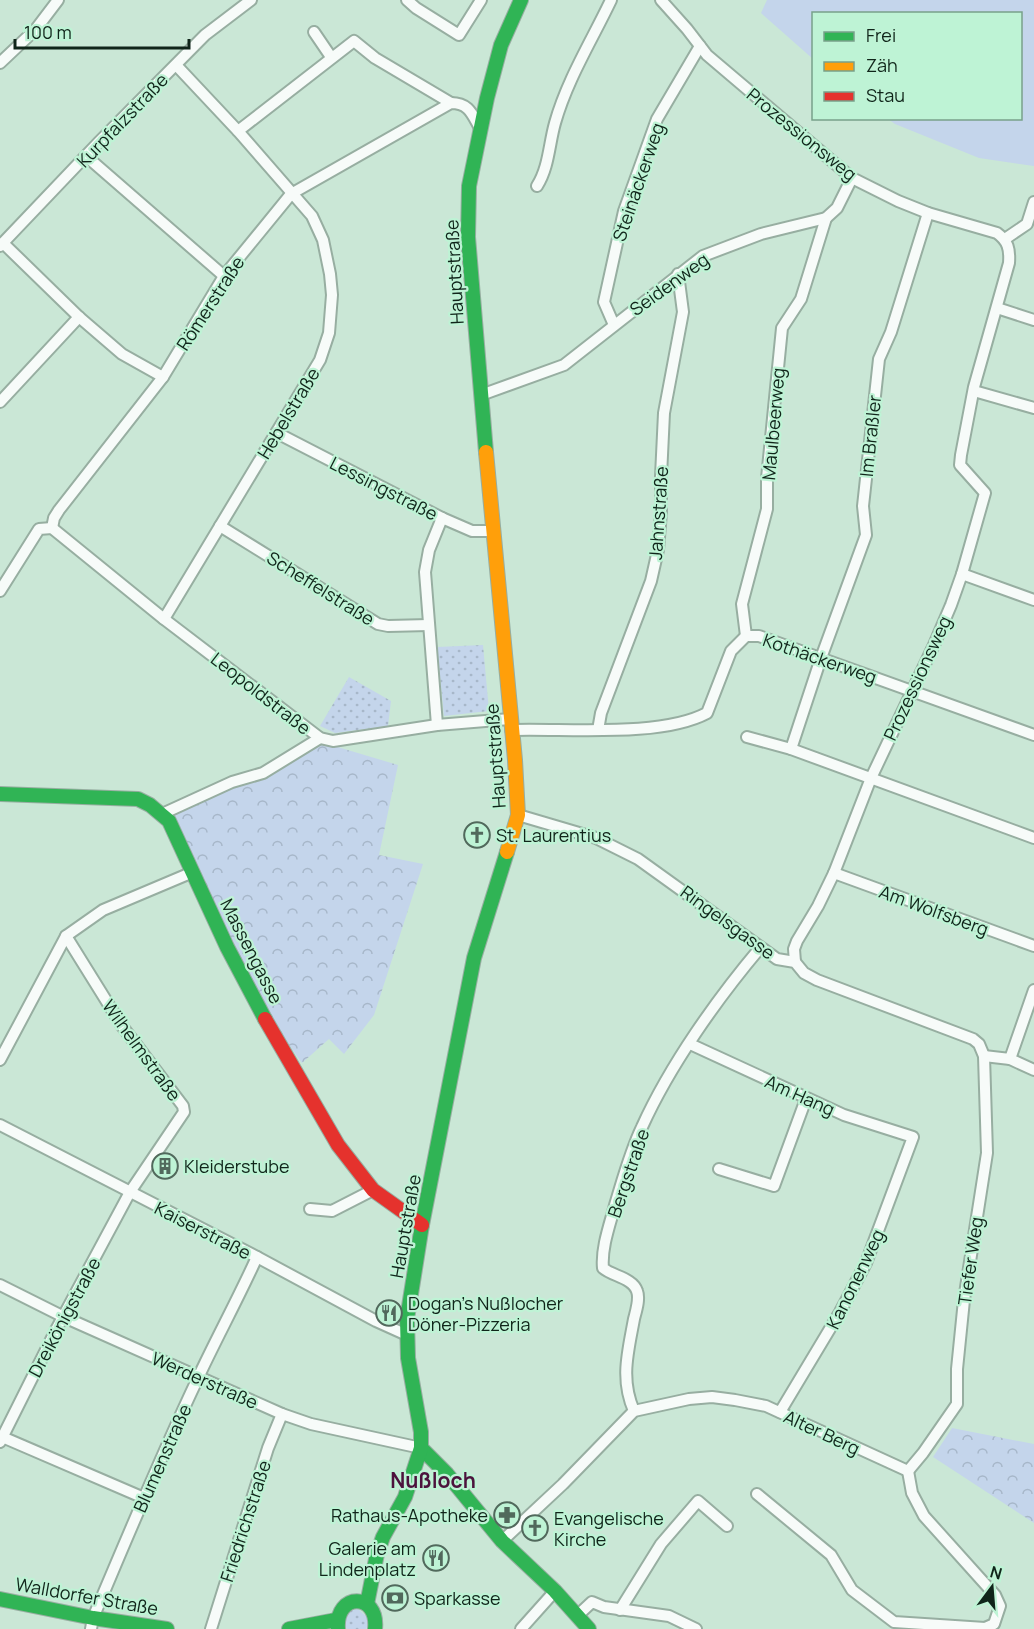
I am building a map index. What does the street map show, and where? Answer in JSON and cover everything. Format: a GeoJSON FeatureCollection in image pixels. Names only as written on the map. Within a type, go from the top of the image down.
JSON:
{"type":"FeatureCollection","features":[{"type":"Feature","properties":{"kind":"main road","name":"Hauptstraße"},"geometry":{"type":"LineString","coordinates":[[375,1629],[377,1619],[367,1604],[377,1554],[383,1537],[405,1497],[421,1448],[422,1432],[408,1358],[407,1319],[422,1225],[474,958],[518,815],[468,237],[469,186],[480,128],[501,45],[521,0]]}},
{"type":"Feature","properties":{"kind":"main road","name":"Massengasse"},"geometry":{"type":"LineString","coordinates":[[0,794],[138,799],[162,814],[175,832],[227,947],[267,1022],[338,1144],[373,1190],[422,1225]]}},
{"type":"Feature","properties":{"kind":"main road"},"geometry":{"type":"LineString","coordinates":[[421,1448],[447,1474],[502,1541],[555,1591],[589,1629]]}},
{"type":"Feature","properties":{"kind":"main road","name":"Walldorfer Straße"},"geometry":{"type":"LineString","coordinates":[[0,1599],[92,1623],[167,1629]]}},
{"type":"Feature","properties":{"kind":"main road"},"geometry":{"type":"LineString","coordinates":[[289,1629],[337,1624],[340,1609],[350,1602],[367,1604]]}},
{"type":"Feature","properties":{"kind":"street"},"geometry":{"type":"LineString","coordinates":[[0,63],[36,29],[58,0]]}},
{"type":"Feature","properties":{"kind":"street","name":"Kurpfalzstraße"},"geometry":{"type":"LineString","coordinates":[[2,244],[205,35],[251,0]]}},
{"type":"Feature","properties":{"kind":"street"},"geometry":{"type":"LineString","coordinates":[[407,0],[416,9],[459,35],[481,0]]}},
{"type":"Feature","properties":{"kind":"street"},"geometry":{"type":"LineString","coordinates":[[537,186],[544,175],[555,123],[567,89],[612,0]]}},
{"type":"Feature","properties":{"kind":"street","name":"Prozessionsweg"},"geometry":{"type":"LineString","coordinates":[[661,0],[707,55],[852,178],[928,213],[997,233],[1005,239],[1010,253],[974,391],[960,465],[985,493],[962,574],[934,645],[871,778],[834,873],[797,941],[794,949],[795,963]]}},
{"type":"Feature","properties":{"kind":"street"},"geometry":{"type":"LineString","coordinates":[[314,32],[331,57]]}},
{"type":"Feature","properties":{"kind":"street"},"geometry":{"type":"LineString","coordinates":[[238,131],[354,41],[375,58],[451,103],[466,106],[480,128]]}},
{"type":"Feature","properties":{"kind":"street","name":"Steinäckerweg"},"geometry":{"type":"LineString","coordinates":[[614,325],[604,302],[624,212],[657,119],[700,46]]}},
{"type":"Feature","properties":{"kind":"street","name":"Hebelstraße"},"geometry":{"type":"LineString","coordinates":[[164,619],[320,360],[329,333],[331,318],[330,274],[323,240],[312,216],[238,131],[176,65]]}},
{"type":"Feature","properties":{"kind":"street","name":"Römerstraße"},"geometry":{"type":"LineString","coordinates":[[0,591],[39,530],[52,528],[59,510],[163,377],[224,276],[291,194],[451,103]]}},
{"type":"Feature","properties":{"kind":"street"},"geometry":{"type":"LineString","coordinates":[[86,156],[224,276]]}},
{"type":"Feature","properties":{"kind":"street"},"geometry":{"type":"LineString","coordinates":[[826,218],[837,208],[852,178]]}},
{"type":"Feature","properties":{"kind":"street"},"geometry":{"type":"LineString","coordinates":[[1005,239],[1030,225],[1034,202]]}},
{"type":"Feature","properties":{"kind":"street","name":"Im Braßler"},"geometry":{"type":"LineString","coordinates":[[791,750],[821,658],[866,535],[863,506],[879,359],[891,332],[928,213]]}},
{"type":"Feature","properties":{"kind":"street","name":"Seidenweg"},"geometry":{"type":"LineString","coordinates":[[481,395],[564,365],[703,256],[761,234],[826,218]]}},
{"type":"Feature","properties":{"kind":"street","name":"Maulbeerweg"},"geometry":{"type":"LineString","coordinates":[[746,636],[742,604],[767,509],[767,478],[782,328],[801,299],[826,218]]}},
{"type":"Feature","properties":{"kind":"street"},"geometry":{"type":"LineString","coordinates":[[2,244],[79,317],[123,354],[163,377]]}},
{"type":"Feature","properties":{"kind":"street","name":"Jahnstraße"},"geometry":{"type":"LineString","coordinates":[[598,730],[601,713],[651,581],[658,550],[664,413],[683,312],[678,274]]}},
{"type":"Feature","properties":{"kind":"street"},"geometry":{"type":"LineString","coordinates":[[997,308],[1034,320]]}},
{"type":"Feature","properties":{"kind":"street"},"geometry":{"type":"LineString","coordinates":[[0,402],[79,317]]}},
{"type":"Feature","properties":{"kind":"street"},"geometry":{"type":"LineString","coordinates":[[974,391],[1034,408]]}},
{"type":"Feature","properties":{"kind":"street","name":"Lessingstraße"},"geometry":{"type":"LineString","coordinates":[[277,433],[442,518],[472,531],[494,531]]}},
{"type":"Feature","properties":{"kind":"street"},"geometry":{"type":"LineString","coordinates":[[437,725],[425,572],[429,550],[442,518]]}},
{"type":"Feature","properties":{"kind":"street","name":"Scheffelstraße"},"geometry":{"type":"LineString","coordinates":[[220,526],[378,624],[388,626],[429,625]]}},
{"type":"Feature","properties":{"kind":"street","name":"Leopoldstraße"},"geometry":{"type":"LineString","coordinates":[[52,528],[164,619],[320,738],[333,741],[437,725],[511,724]]}},
{"type":"Feature","properties":{"kind":"street"},"geometry":{"type":"LineString","coordinates":[[962,574],[1034,600]]}},
{"type":"Feature","properties":{"kind":"street","name":"Kothäckerweg"},"geometry":{"type":"LineString","coordinates":[[598,730],[684,723],[708,713],[731,651],[746,636],[759,636],[1034,735]]}},
{"type":"Feature","properties":{"kind":"street"},"geometry":{"type":"LineString","coordinates":[[511,724],[598,730]]}},
{"type":"Feature","properties":{"kind":"street"},"geometry":{"type":"LineString","coordinates":[[747,737],[871,778],[1034,838]]}},
{"type":"Feature","properties":{"kind":"street"},"geometry":{"type":"LineString","coordinates":[[162,814],[232,782],[263,773],[320,738]]}},
{"type":"Feature","properties":{"kind":"street","name":"Ringelsgasse"},"geometry":{"type":"LineString","coordinates":[[518,815],[596,838],[638,859],[777,959],[795,963],[804,973],[817,980],[973,1039],[979,1044],[984,1056]]}},
{"type":"Feature","properties":{"kind":"street"},"geometry":{"type":"LineString","coordinates":[[0,1060],[66,936],[103,910],[193,872]]}},
{"type":"Feature","properties":{"kind":"street","name":"Am Wolfsberg"},"geometry":{"type":"LineString","coordinates":[[834,873],[1034,946]]}},
{"type":"Feature","properties":{"kind":"street","name":"Wilhelmstraße"},"geometry":{"type":"LineString","coordinates":[[66,936],[122,1026],[183,1106],[184,1112],[130,1192]]}},
{"type":"Feature","properties":{"kind":"street","name":"Bergstraße"},"geometry":{"type":"LineString","coordinates":[[634,1411],[626,1383],[627,1356],[638,1302],[637,1290],[628,1281],[610,1274],[603,1268],[602,1259],[628,1161],[658,1096],[690,1044],[728,987],[760,948]]}},
{"type":"Feature","properties":{"kind":"street"},"geometry":{"type":"LineString","coordinates":[[1010,1059],[1034,990]]}},
{"type":"Feature","properties":{"kind":"street","name":"Am Hang"},"geometry":{"type":"LineString","coordinates":[[690,1044],[844,1115],[913,1137]]}},
{"type":"Feature","properties":{"kind":"street"},"geometry":{"type":"LineString","coordinates":[[984,1056],[1010,1059],[1034,1070]]}},
{"type":"Feature","properties":{"kind":"street","name":"Tiefer Weg"},"geometry":{"type":"LineString","coordinates":[[908,1471],[923,1454],[957,1404],[957,1369],[964,1300],[987,1153],[984,1056]]}},
{"type":"Feature","properties":{"kind":"street"},"geometry":{"type":"LineString","coordinates":[[719,1169],[774,1186],[806,1099]]}},
{"type":"Feature","properties":{"kind":"street","name":"Kaiserstraße"},"geometry":{"type":"LineString","coordinates":[[0,1125],[257,1257],[376,1322],[407,1335]]}},
{"type":"Feature","properties":{"kind":"street","name":"Kanonenweg"},"geometry":{"type":"LineString","coordinates":[[780,1412],[840,1312],[866,1263],[913,1137]]}},
{"type":"Feature","properties":{"kind":"street"},"geometry":{"type":"LineString","coordinates":[[310,1209],[332,1211],[373,1190]]}},
{"type":"Feature","properties":{"kind":"street","name":"Dreikönigstraße"},"geometry":{"type":"LineString","coordinates":[[1,1438],[130,1192]]}},
{"type":"Feature","properties":{"kind":"street","name":"Blumenstraße"},"geometry":{"type":"LineString","coordinates":[[92,1623],[144,1498],[198,1378],[257,1257]]}},
{"type":"Feature","properties":{"kind":"street","name":"Werderstraße"},"geometry":{"type":"LineString","coordinates":[[0,1285],[64,1317],[282,1414],[311,1424],[421,1448]]}},
{"type":"Feature","properties":{"kind":"street","name":"Alter Berg"},"geometry":{"type":"LineString","coordinates":[[634,1411],[689,1399],[712,1397],[756,1404],[780,1412],[801,1424],[908,1471]]}},
{"type":"Feature","properties":{"kind":"street"},"geometry":{"type":"LineString","coordinates":[[502,1541],[563,1484],[634,1411]]}},
{"type":"Feature","properties":{"kind":"street","name":"Friedrichstraße"},"geometry":{"type":"LineString","coordinates":[[211,1629],[268,1448],[282,1414]]}},
{"type":"Feature","properties":{"kind":"street"},"geometry":{"type":"LineString","coordinates":[[1,1438],[144,1498]]}},
{"type":"Feature","properties":{"kind":"street"},"geometry":{"type":"LineString","coordinates":[[757,1494],[831,1555],[852,1590],[893,1626],[985,1628],[994,1624],[1000,1606],[994,1595],[924,1516],[912,1493],[908,1471]]}},
{"type":"Feature","properties":{"kind":"street"},"geometry":{"type":"LineString","coordinates":[[620,1610],[661,1544],[698,1501],[727,1526]]}},
{"type":"Feature","properties":{"kind":"street"},"geometry":{"type":"LineString","coordinates":[[521,1629],[555,1591]]}},
{"type":"Feature","properties":{"kind":"street"},"geometry":{"type":"LineString","coordinates":[[578,1615],[592,1602],[604,1608],[669,1616],[696,1629]]}},
{"type":"Feature","properties":{"kind":"green space"},"geometry":{"type":"Polygon","coordinates":[[[767,0],[1034,0],[1034,166],[979,158],[889,120],[1022,120],[1022,12],[812,12],[812,58],[761,13],[767,0]]]}},
{"type":"Feature","properties":{"kind":"green space"},"geometry":{"type":"Polygon","coordinates":[[[483,645],[489,711],[444,716],[437,647],[483,645]]]}},
{"type":"Feature","properties":{"kind":"green space"},"geometry":{"type":"Polygon","coordinates":[[[349,677],[391,701],[388,726],[335,733],[320,726],[349,677]]]}},
{"type":"Feature","properties":{"kind":"green space"},"geometry":{"type":"Polygon","coordinates":[[[321,742],[398,765],[379,855],[423,864],[374,1015],[344,1054],[329,1039],[302,1063],[247,974],[172,814],[321,742]]]}},
{"type":"Feature","properties":{"kind":"green space"},"geometry":{"type":"Polygon","coordinates":[[[952,1428],[1034,1444],[1034,1523],[933,1457],[952,1428]]]}},
{"type":"Feature","properties":{"kind":"green space"},"geometry":{"type":"Polygon","coordinates":[[[358,1609],[367,1617],[366,1629],[347,1629],[346,1616],[358,1609]]]}},
{"type":"Feature","properties":{"kind":"traffic: fast"},"geometry":{"type":"LineString","coordinates":[[486,452],[468,237],[469,186],[487,98],[501,45],[521,0]]}},
{"type":"Feature","properties":{"kind":"traffic: fast"},"geometry":{"type":"LineString","coordinates":[[0,794],[138,799],[150,805],[169,821],[227,947],[265,1019]]}},
{"type":"Feature","properties":{"kind":"traffic: fast"},"geometry":{"type":"LineString","coordinates":[[367,1604],[377,1554],[383,1537],[405,1497],[421,1448],[421,1432],[408,1358],[407,1319],[422,1225],[474,958],[507,852]]}},
{"type":"Feature","properties":{"kind":"traffic: fast"},"geometry":{"type":"LineString","coordinates":[[421,1448],[447,1474],[502,1541],[555,1591],[589,1629]]}},
{"type":"Feature","properties":{"kind":"traffic: fast"},"geometry":{"type":"LineString","coordinates":[[0,1599],[93,1618],[167,1629]]}},
{"type":"Feature","properties":{"kind":"traffic: fast"},"geometry":{"type":"LineString","coordinates":[[338,1629],[339,1617],[343,1608],[357,1601],[370,1608],[374,1617],[375,1629]]}},
{"type":"Feature","properties":{"kind":"traffic: fast"},"geometry":{"type":"LineString","coordinates":[[289,1629],[336,1620]]}},
{"type":"Feature","properties":{"kind":"traffic: slow"},"geometry":{"type":"LineString","coordinates":[[486,452],[515,760],[518,815],[507,852]]}},
{"type":"Feature","properties":{"kind":"traffic: jam"},"geometry":{"type":"LineString","coordinates":[[265,1019],[338,1145],[373,1190],[422,1225]]}},
{"type":"Feature","properties":{"kind":"place","name":"St. Laurentius"},"geometry":{"type":"Point","coordinates":[477,835]}},
{"type":"Feature","properties":{"kind":"place","name":"Kleiderstube"},"geometry":{"type":"Point","coordinates":[165,1166]}},
{"type":"Feature","properties":{"kind":"place","name":"Dogan's Nußlocher Döner-Pizzeria"},"geometry":{"type":"Point","coordinates":[389,1313]}},
{"type":"Feature","properties":{"kind":"place","name":"Rathaus-Apotheke"},"geometry":{"type":"Point","coordinates":[507,1515]}},
{"type":"Feature","properties":{"kind":"place","name":"Evangelische Kirche"},"geometry":{"type":"Point","coordinates":[535,1528]}},
{"type":"Feature","properties":{"kind":"place","name":"Galerie am Lindenplatz"},"geometry":{"type":"Point","coordinates":[436,1558]}},
{"type":"Feature","properties":{"kind":"place","name":"Sparkasse"},"geometry":{"type":"Point","coordinates":[395,1598]}},
{"type":"Feature","properties":{"kind":"district","name":"Nußloch"},"geometry":{"type":"Point","coordinates":[433,1480]}}]}
